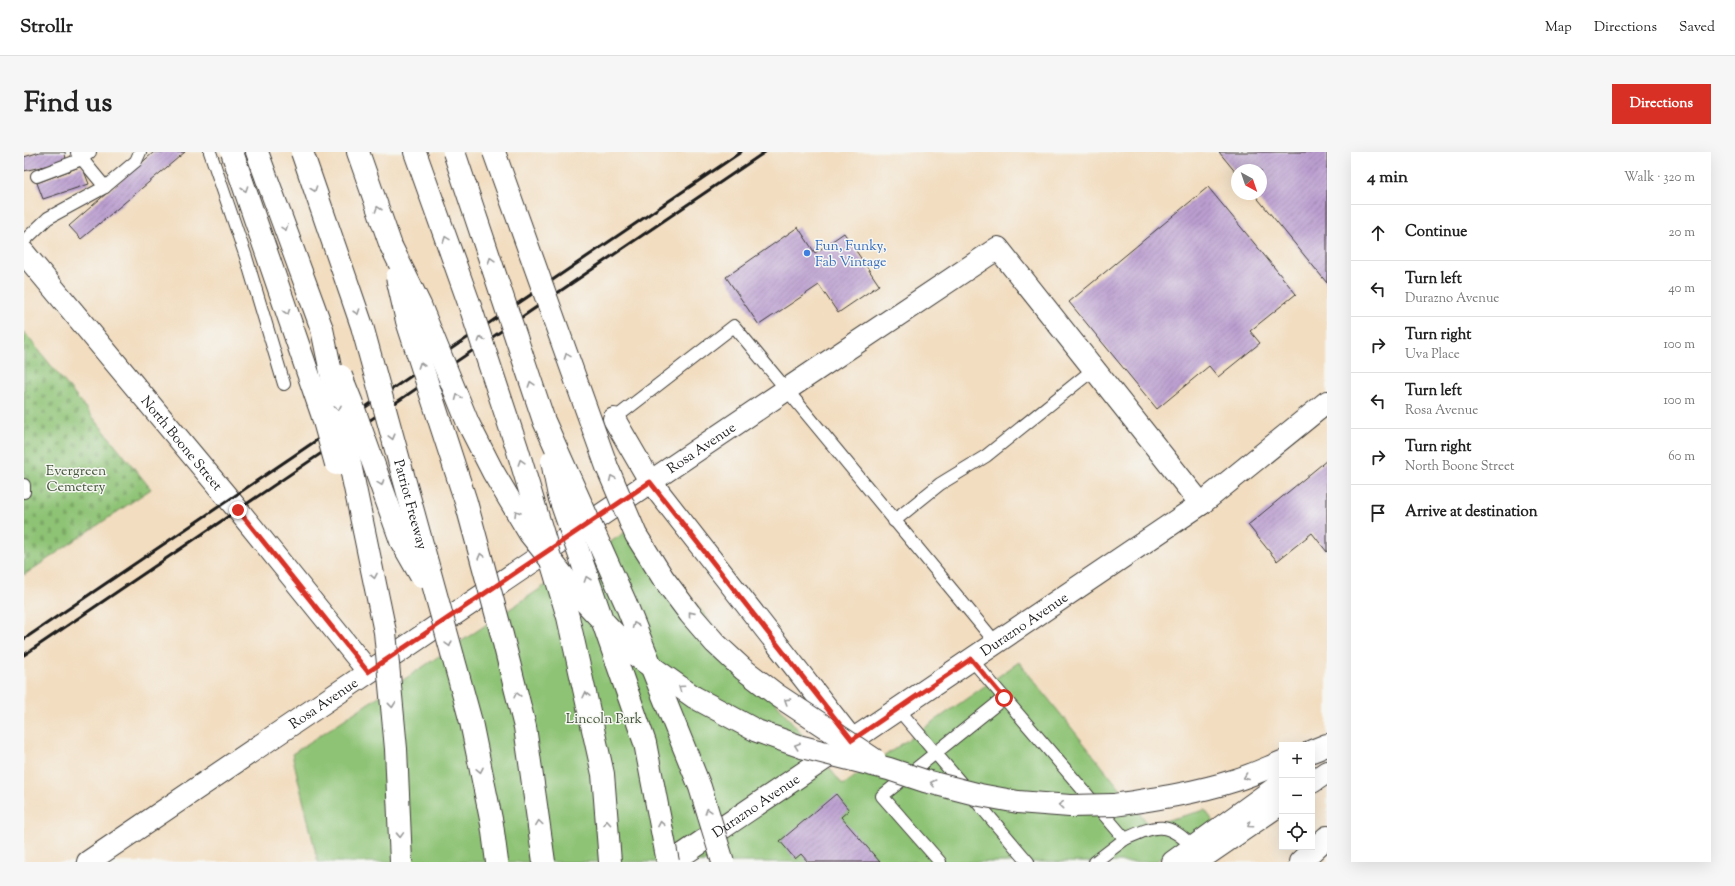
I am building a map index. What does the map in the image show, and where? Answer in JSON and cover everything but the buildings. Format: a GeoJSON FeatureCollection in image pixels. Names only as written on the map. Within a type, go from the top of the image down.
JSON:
{"type":"FeatureCollection","features":[{"type":"Feature","properties":{"kind":"main road"},"geometry":{"type":"LineString","coordinates":[[232,152],[322,414],[347,504],[370,554]]}},
{"type":"Feature","properties":{"kind":"main road"},"geometry":{"type":"LineString","coordinates":[[257,152],[322,329],[352,400],[401,541],[438,606]]}},
{"type":"Feature","properties":{"kind":"main road","name":"Patriot Freeway"},"geometry":{"type":"LineString","coordinates":[[302,152],[362,326],[471,722],[492,824],[497,862]]}},
{"type":"Feature","properties":{"kind":"main road"},"geometry":{"type":"LineString","coordinates":[[358,152],[391,246],[420,304],[468,423],[493,472],[530,534],[581,598],[634,655],[694,697],[756,731],[802,747],[889,769],[925,781],[980,795],[1018,802],[1070,806],[1114,805],[1159,799],[1195,792],[1237,780],[1279,763]]}},
{"type":"Feature","properties":{"kind":"main road"},"geometry":{"type":"LineString","coordinates":[[415,152],[469,302],[505,412],[568,617],[603,774],[610,862]]}},
{"type":"Feature","properties":{"kind":"main road"},"geometry":{"type":"LineString","coordinates":[[454,152],[544,421],[626,604],[700,786],[723,862]]}},
{"type":"Feature","properties":{"kind":"main road"},"geometry":{"type":"LineString","coordinates":[[494,152],[607,467],[636,535],[663,578],[690,614],[715,643],[743,669],[777,695],[889,769]]}},
{"type":"Feature","properties":{"kind":"main road"},"geometry":{"type":"LineString","coordinates":[[391,246],[407,322],[466,502],[502,635],[525,728],[544,862]]}},
{"type":"Feature","properties":{"kind":"main road","name":"Rosa Avenue"},"geometry":{"type":"LineString","coordinates":[[88,862],[998,248],[1094,369]]}},
{"type":"Feature","properties":{"kind":"main road","name":"North Boone Street"},"geometry":{"type":"LineString","coordinates":[[24,253],[238,510],[368,672]]}},
{"type":"Feature","properties":{"kind":"main road"},"geometry":{"type":"LineString","coordinates":[[322,329],[385,632],[396,749],[401,862]]}},
{"type":"Feature","properties":{"kind":"main road"},"geometry":{"type":"LineString","coordinates":[[1094,369],[1201,504]]}},
{"type":"Feature","properties":{"kind":"main road","name":"Durazno Avenue"},"geometry":{"type":"LineString","coordinates":[[672,862],[1201,504],[1327,402]]}},
{"type":"Feature","properties":{"kind":"main road"},"geometry":{"type":"LineString","coordinates":[[614,419],[650,482],[852,740]]}},
{"type":"Feature","properties":{"kind":"main road"},"geometry":{"type":"LineString","coordinates":[[544,421],[559,496],[645,743],[668,862]]}},
{"type":"Feature","properties":{"kind":"main road"},"geometry":{"type":"LineString","coordinates":[[1315,750],[1327,745]]}},
{"type":"Feature","properties":{"kind":"main road"},"geometry":{"type":"LineString","coordinates":[[1315,760],[1327,751]]}},
{"type":"Feature","properties":{"kind":"main road"},"geometry":{"type":"LineString","coordinates":[[1315,780],[1327,772]]}},
{"type":"Feature","properties":{"kind":"main road"},"geometry":{"type":"LineString","coordinates":[[1195,855],[1279,785]]}},
{"type":"Feature","properties":{"kind":"main road"},"geometry":{"type":"LineString","coordinates":[[1173,862],[1195,855],[1279,805]]}},
{"type":"Feature","properties":{"kind":"main road"},"geometry":{"type":"LineString","coordinates":[[1300,862],[1327,837]]}},
{"type":"Feature","properties":{"kind":"lane"},"geometry":{"type":"LineString","coordinates":[[210,152],[244,250],[284,384]]}},
{"type":"Feature","properties":{"kind":"lane"},"geometry":{"type":"LineString","coordinates":[[37,176],[83,154],[105,187]]}},
{"type":"Feature","properties":{"kind":"lane"},"geometry":{"type":"LineString","coordinates":[[24,241],[48,218],[105,187],[135,155]]}},
{"type":"Feature","properties":{"kind":"lane"},"geometry":{"type":"LineString","coordinates":[[614,419],[734,326],[996,643]]}},
{"type":"Feature","properties":{"kind":"lane"},"geometry":{"type":"LineString","coordinates":[[894,521],[940,484],[986,456],[1094,369]]}},
{"type":"Feature","properties":{"kind":"lane"},"geometry":{"type":"LineString","coordinates":[[24,485],[24,492]]}},
{"type":"Feature","properties":{"kind":"lane"},"geometry":{"type":"LineString","coordinates":[[971,659],[1125,839]]}},
{"type":"Feature","properties":{"kind":"lane"},"geometry":{"type":"LineString","coordinates":[[940,862],[882,796],[1004,698]]}},
{"type":"Feature","properties":{"kind":"lane"},"geometry":{"type":"LineString","coordinates":[[898,709],[1028,862]]}},
{"type":"Feature","properties":{"kind":"lane"},"geometry":{"type":"LineString","coordinates":[[1095,862],[1125,839],[1147,829],[1166,827],[1180,834],[1195,855]]}},
{"type":"Feature","properties":{"kind":"green space","name":"Evergreen Cemetery"},"geometry":{"type":"Polygon","coordinates":[[[24,332],[151,489],[24,575],[24,332]]]}},
{"type":"Feature","properties":{"kind":"green space","name":"Lincoln Park"},"geometry":{"type":"Polygon","coordinates":[[[639,523],[691,598],[843,785],[1019,662],[1149,825],[1205,810],[1214,822],[1155,862],[318,862],[292,754],[639,523]]]}},
{"type":"Feature","properties":{"kind":"railway"},"geometry":{"type":"LineString","coordinates":[[24,639],[741,152]]}},
{"type":"Feature","properties":{"kind":"railway"},"geometry":{"type":"LineString","coordinates":[[24,655],[765,152]]}},
{"type":"Feature","properties":{"kind":"place","name":"Fun, Funky, Fab Vintage"},"geometry":{"type":"Point","coordinates":[807,253]}},
{"type":"Feature","properties":{"kind":"route"},"geometry":{"type":"LineString","coordinates":[[238,510],[368,672],[650,482],[852,740],[971,659],[1004,698]]}}]}
